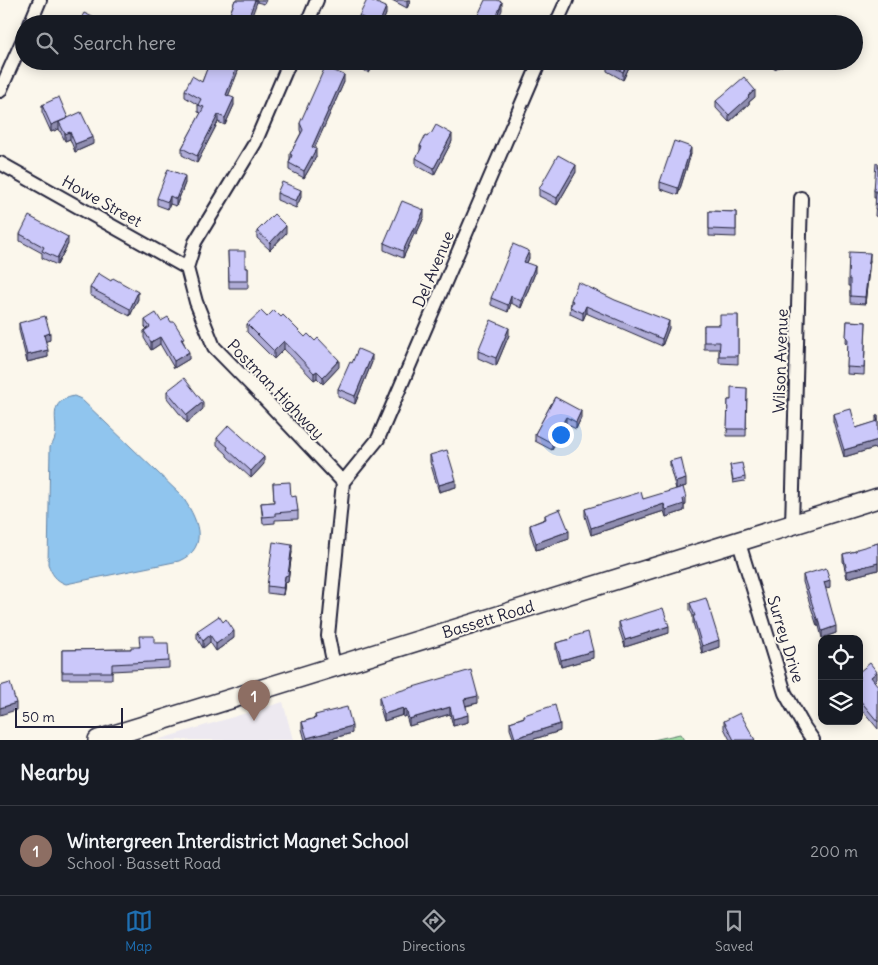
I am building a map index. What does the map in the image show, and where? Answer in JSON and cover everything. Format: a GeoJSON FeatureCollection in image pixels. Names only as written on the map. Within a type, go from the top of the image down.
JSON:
{"type":"FeatureCollection","features":[{"type":"Feature","properties":{"kind":"street"},"geometry":{"type":"LineString","coordinates":[[34,15],[40,0]]}},
{"type":"Feature","properties":{"kind":"street"},"geometry":{"type":"LineString","coordinates":[[311,15],[317,0]]}},
{"type":"Feature","properties":{"kind":"street"},"geometry":{"type":"LineString","coordinates":[[560,15],[567,0]]}},
{"type":"Feature","properties":{"kind":"street"},"geometry":{"type":"LineString","coordinates":[[0,91],[15,57]]}},
{"type":"Feature","properties":{"kind":"street"},"geometry":{"type":"LineString","coordinates":[[187,268],[195,242],[255,143],[286,70]]}},
{"type":"Feature","properties":{"kind":"street","name":"Del Avenue"},"geometry":{"type":"LineString","coordinates":[[343,482],[378,439],[536,70]]}},
{"type":"Feature","properties":{"kind":"street","name":"Howe Street"},"geometry":{"type":"LineString","coordinates":[[0,162],[187,268]]}},
{"type":"Feature","properties":{"kind":"street","name":"Wilson Avenue"},"geometry":{"type":"LineString","coordinates":[[792,525],[801,198]]}},
{"type":"Feature","properties":{"kind":"street","name":"Postman Highway"},"geometry":{"type":"LineString","coordinates":[[187,268],[196,302],[214,347],[343,482]]}},
{"type":"Feature","properties":{"kind":"street"},"geometry":{"type":"LineString","coordinates":[[334,666],[328,636],[343,482]]}},
{"type":"Feature","properties":{"kind":"street","name":"Bassett Road"},"geometry":{"type":"LineString","coordinates":[[98,740],[739,543],[878,498]]}},
{"type":"Feature","properties":{"kind":"street","name":"Surrey Drive"},"geometry":{"type":"LineString","coordinates":[[739,543],[785,693],[804,727],[814,740]]}},
{"type":"Feature","properties":{"kind":"shaded area"},"geometry":{"type":"Polygon","coordinates":[[[283,702],[293,740],[157,740],[283,702]]]}},
{"type":"Feature","properties":{"kind":"green space"},"geometry":{"type":"Polygon","coordinates":[[[680,734],[684,740],[653,740],[680,734]]]}},
{"type":"Feature","properties":{"kind":"water"},"geometry":{"type":"Polygon","coordinates":[[[74,396],[81,399],[181,495],[192,513],[198,531],[198,540],[195,548],[189,555],[179,561],[66,584],[54,576],[48,564],[50,447],[56,432],[55,417],[58,404],[64,399],[74,396]]]}},
{"type":"Feature","properties":{"kind":"building"},"geometry":{"type":"Polygon","coordinates":[[[235,0],[255,0],[249,15],[230,15],[235,0]]]}},
{"type":"Feature","properties":{"kind":"building"},"geometry":{"type":"Polygon","coordinates":[[[367,0],[386,7],[383,15],[360,15],[367,0]]]}},
{"type":"Feature","properties":{"kind":"building"},"geometry":{"type":"Polygon","coordinates":[[[485,0],[502,2],[497,15],[478,15],[485,0]]]}},
{"type":"Feature","properties":{"kind":"building"},"geometry":{"type":"Polygon","coordinates":[[[207,70],[236,70],[226,95],[234,98],[225,118],[218,115],[197,156],[182,148],[204,107],[198,105],[201,99],[185,90],[192,76],[202,82],[207,70]]]}},
{"type":"Feature","properties":{"kind":"building"},"geometry":{"type":"Polygon","coordinates":[[[324,70],[332,70],[344,75],[312,147],[316,149],[304,171],[289,163],[292,155],[290,154],[303,130],[300,123],[324,70]]]}},
{"type":"Feature","properties":{"kind":"building"},"geometry":{"type":"Polygon","coordinates":[[[744,77],[755,90],[729,115],[716,101],[744,77]]]}},
{"type":"Feature","properties":{"kind":"building"},"geometry":{"type":"Polygon","coordinates":[[[59,97],[68,118],[51,125],[42,105],[59,97]]]}},
{"type":"Feature","properties":{"kind":"building"},"geometry":{"type":"Polygon","coordinates":[[[81,112],[93,137],[75,144],[70,132],[65,134],[59,122],[81,112]]]}},
{"type":"Feature","properties":{"kind":"building"},"geometry":{"type":"Polygon","coordinates":[[[436,125],[452,134],[434,168],[416,158],[425,136],[427,137],[431,134],[436,125]]]}},
{"type":"Feature","properties":{"kind":"building"},"geometry":{"type":"Polygon","coordinates":[[[674,141],[691,147],[678,188],[660,182],[674,141]]]}},
{"type":"Feature","properties":{"kind":"building"},"geometry":{"type":"Polygon","coordinates":[[[558,155],[576,165],[557,198],[539,189],[558,155]]]}},
{"type":"Feature","properties":{"kind":"building"},"geometry":{"type":"Polygon","coordinates":[[[876,163],[878,163],[878,209],[875,209],[876,191],[874,191],[876,163]]]}},
{"type":"Feature","properties":{"kind":"building"},"geometry":{"type":"Polygon","coordinates":[[[168,169],[185,176],[176,199],[170,196],[168,202],[157,198],[168,169]]]}},
{"type":"Feature","properties":{"kind":"building"},"geometry":{"type":"Polygon","coordinates":[[[282,182],[301,190],[296,201],[277,193],[282,182]]]}},
{"type":"Feature","properties":{"kind":"building"},"geometry":{"type":"Polygon","coordinates":[[[402,201],[424,210],[403,251],[384,243],[402,201]]]}},
{"type":"Feature","properties":{"kind":"building"},"geometry":{"type":"Polygon","coordinates":[[[709,211],[736,212],[736,230],[709,229],[709,211]]]}},
{"type":"Feature","properties":{"kind":"building"},"geometry":{"type":"Polygon","coordinates":[[[274,214],[286,226],[270,243],[257,231],[274,214]]]}},
{"type":"Feature","properties":{"kind":"building"},"geometry":{"type":"Polygon","coordinates":[[[29,216],[68,237],[57,258],[42,251],[44,247],[20,234],[29,216]]]}},
{"type":"Feature","properties":{"kind":"building"},"geometry":{"type":"Polygon","coordinates":[[[513,244],[529,251],[524,262],[535,266],[521,301],[511,296],[508,305],[491,298],[513,244]]]}},
{"type":"Feature","properties":{"kind":"building"},"geometry":{"type":"Polygon","coordinates":[[[228,251],[245,251],[245,268],[248,268],[248,281],[229,281],[228,251]]]}},
{"type":"Feature","properties":{"kind":"building"},"geometry":{"type":"Polygon","coordinates":[[[849,252],[870,253],[865,297],[850,296],[850,279],[848,279],[849,252]]]}},
{"type":"Feature","properties":{"kind":"building"},"geometry":{"type":"Polygon","coordinates":[[[98,273],[111,281],[113,278],[138,292],[130,309],[90,288],[98,273]]]}},
{"type":"Feature","properties":{"kind":"building"},"geometry":{"type":"Polygon","coordinates":[[[578,282],[615,300],[669,321],[662,339],[586,306],[583,313],[570,307],[578,282]]]}},
{"type":"Feature","properties":{"kind":"building"},"geometry":{"type":"Polygon","coordinates":[[[274,310],[281,317],[283,315],[305,337],[308,334],[315,341],[318,338],[339,360],[323,377],[317,371],[314,373],[284,341],[274,351],[247,324],[261,311],[267,317],[274,310]]]}},
{"type":"Feature","properties":{"kind":"building"},"geometry":{"type":"Polygon","coordinates":[[[156,313],[161,321],[168,317],[171,322],[174,322],[184,338],[181,339],[189,352],[174,361],[160,337],[151,342],[144,331],[150,327],[145,320],[156,313]]]}},
{"type":"Feature","properties":{"kind":"building"},"geometry":{"type":"Polygon","coordinates":[[[720,315],[738,315],[738,356],[719,356],[720,342],[704,342],[704,325],[720,325],[720,315]]]}},
{"type":"Feature","properties":{"kind":"building"},"geometry":{"type":"Polygon","coordinates":[[[45,316],[50,333],[44,335],[48,350],[27,355],[19,323],[45,316]]]}},
{"type":"Feature","properties":{"kind":"building"},"geometry":{"type":"Polygon","coordinates":[[[491,320],[509,328],[496,358],[478,351],[491,320]]]}},
{"type":"Feature","properties":{"kind":"building"},"geometry":{"type":"Polygon","coordinates":[[[847,321],[866,322],[864,368],[847,367],[847,321]]]}},
{"type":"Feature","properties":{"kind":"building"},"geometry":{"type":"Polygon","coordinates":[[[358,349],[372,355],[355,396],[338,389],[358,349]]]}},
{"type":"Feature","properties":{"kind":"building"},"geometry":{"type":"Polygon","coordinates":[[[184,378],[203,402],[187,415],[167,391],[184,378]]]}},
{"type":"Feature","properties":{"kind":"building"},"geometry":{"type":"Polygon","coordinates":[[[731,387],[747,388],[746,429],[727,429],[728,400],[731,400],[731,387]]]}},
{"type":"Feature","properties":{"kind":"building"},"geometry":{"type":"Polygon","coordinates":[[[555,397],[581,411],[576,422],[566,417],[552,443],[535,434],[555,397]]]}},
{"type":"Feature","properties":{"kind":"building"},"geometry":{"type":"Polygon","coordinates":[[[851,409],[856,428],[878,421],[878,440],[844,450],[833,414],[851,409]]]}},
{"type":"Feature","properties":{"kind":"building"},"geometry":{"type":"Polygon","coordinates":[[[229,425],[264,457],[251,471],[217,438],[229,425]]]}},
{"type":"Feature","properties":{"kind":"building"},"geometry":{"type":"Polygon","coordinates":[[[447,450],[456,480],[439,485],[430,455],[447,450]]]}},
{"type":"Feature","properties":{"kind":"building"},"geometry":{"type":"Polygon","coordinates":[[[681,458],[686,479],[676,482],[670,461],[681,458]]]}},
{"type":"Feature","properties":{"kind":"building"},"geometry":{"type":"Polygon","coordinates":[[[742,463],[745,477],[733,480],[730,465],[742,463]]]}},
{"type":"Feature","properties":{"kind":"building"},"geometry":{"type":"Polygon","coordinates":[[[290,482],[291,497],[296,496],[298,511],[275,513],[275,516],[263,517],[261,503],[274,502],[273,483],[290,482]]]}},
{"type":"Feature","properties":{"kind":"building"},"geometry":{"type":"Polygon","coordinates":[[[683,487],[686,498],[683,499],[684,504],[666,510],[664,504],[591,528],[585,509],[641,492],[643,499],[683,487]]]}},
{"type":"Feature","properties":{"kind":"building"},"geometry":{"type":"Polygon","coordinates":[[[560,509],[569,531],[536,543],[530,525],[546,519],[545,515],[560,509]]]}},
{"type":"Feature","properties":{"kind":"building"},"geometry":{"type":"Polygon","coordinates":[[[273,542],[292,545],[288,575],[285,576],[283,588],[267,586],[273,542]]]}},
{"type":"Feature","properties":{"kind":"building"},"geometry":{"type":"Polygon","coordinates":[[[878,543],[878,563],[847,571],[843,554],[878,543]]]}},
{"type":"Feature","properties":{"kind":"building"},"geometry":{"type":"Polygon","coordinates":[[[826,568],[830,580],[824,582],[836,626],[822,631],[803,575],[826,568]]]}},
{"type":"Feature","properties":{"kind":"building"},"geometry":{"type":"Polygon","coordinates":[[[706,598],[719,640],[702,646],[690,603],[706,598]]]}},
{"type":"Feature","properties":{"kind":"building"},"geometry":{"type":"Polygon","coordinates":[[[663,608],[669,626],[625,640],[619,622],[663,608]]]}},
{"type":"Feature","properties":{"kind":"building"},"geometry":{"type":"Polygon","coordinates":[[[219,616],[223,622],[226,619],[234,631],[216,644],[210,635],[203,641],[197,631],[219,616]]]}},
{"type":"Feature","properties":{"kind":"building"},"geometry":{"type":"Polygon","coordinates":[[[588,632],[593,651],[561,660],[556,643],[588,632]]]}},
{"type":"Feature","properties":{"kind":"building"},"geometry":{"type":"Polygon","coordinates":[[[139,636],[154,636],[154,643],[168,643],[169,661],[112,664],[112,672],[62,672],[62,650],[131,649],[131,647],[140,647],[139,636]]]}},
{"type":"Feature","properties":{"kind":"building"},"geometry":{"type":"Polygon","coordinates":[[[870,663],[877,672],[871,677],[878,686],[878,722],[863,704],[863,669],[870,663]]]}},
{"type":"Feature","properties":{"kind":"building"},"geometry":{"type":"Polygon","coordinates":[[[471,670],[478,696],[464,699],[468,715],[453,719],[450,707],[409,719],[406,709],[403,710],[403,708],[384,714],[379,697],[471,670]]]}},
{"type":"Feature","properties":{"kind":"building"},"geometry":{"type":"Polygon","coordinates":[[[10,683],[16,703],[0,708],[0,686],[10,683]]]}},
{"type":"Feature","properties":{"kind":"building"},"geometry":{"type":"Polygon","coordinates":[[[555,705],[560,724],[515,738],[510,722],[525,717],[524,715],[555,705]]]}},
{"type":"Feature","properties":{"kind":"building"},"geometry":{"type":"Polygon","coordinates":[[[347,707],[352,726],[307,738],[302,722],[316,718],[315,715],[347,707]]]}},
{"type":"Feature","properties":{"kind":"building"},"geometry":{"type":"Polygon","coordinates":[[[740,713],[755,740],[734,740],[724,721],[740,713]]]}},
{"type":"Feature","properties":{"kind":"place","name":"Wintergreen Interdistrict Magnet School"},"geometry":{"type":"Point","coordinates":[254,721]}}]}
